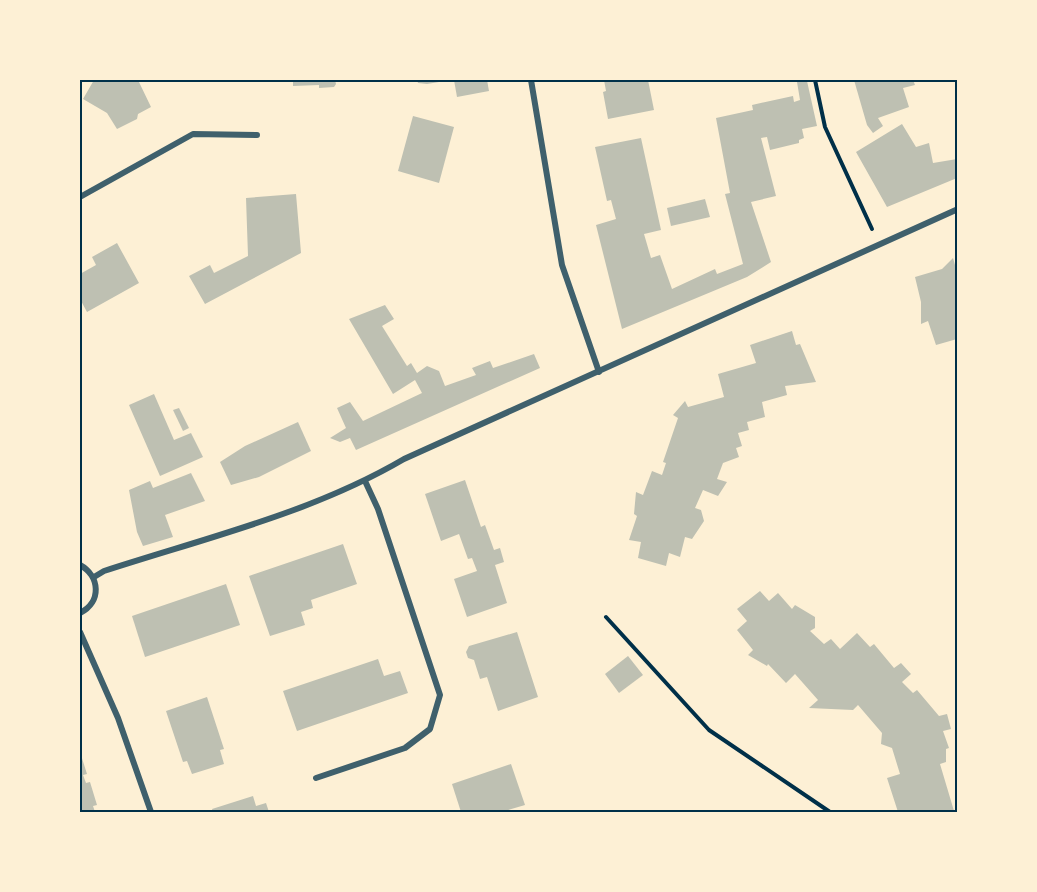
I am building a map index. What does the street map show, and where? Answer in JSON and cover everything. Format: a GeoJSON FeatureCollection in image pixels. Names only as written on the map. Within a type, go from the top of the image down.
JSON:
{"type":"FeatureCollection","features":[{"type":"Feature","properties":{"kind":"street"},"geometry":{"type":"LineString","coordinates":[[531,80],[562,265],[599,372]]}},
{"type":"Feature","properties":{"kind":"street"},"geometry":{"type":"LineString","coordinates":[[80,197],[193,135],[257,135]]}},
{"type":"Feature","properties":{"kind":"street"},"geometry":{"type":"LineString","coordinates":[[94,577],[104,571],[240,528],[365,481],[404,459],[957,209]]}},
{"type":"Feature","properties":{"kind":"street"},"geometry":{"type":"LineString","coordinates":[[315,778],[405,748],[430,729],[440,695],[378,509],[365,481]]}},
{"type":"Feature","properties":{"kind":"street"},"geometry":{"type":"LineString","coordinates":[[80,565],[94,577],[96,591],[94,599],[80,613]]}},
{"type":"Feature","properties":{"kind":"street"},"geometry":{"type":"LineString","coordinates":[[80,632],[118,718],[151,813]]}},
{"type":"Feature","properties":{"kind":"path"},"geometry":{"type":"LineString","coordinates":[[815,80],[825,127],[879,244]]}},
{"type":"Feature","properties":{"kind":"path"},"geometry":{"type":"LineString","coordinates":[[606,617],[709,730],[830,813]]}},
{"type":"Feature","properties":{"kind":"building"},"geometry":{"type":"Polygon","coordinates":[[[94,80],[138,80],[151,107],[138,114],[137,119],[117,129],[107,113],[83,99],[94,80]]]}},
{"type":"Feature","properties":{"kind":"building"},"geometry":{"type":"Polygon","coordinates":[[[293,80],[335,80],[336,84],[334,87],[319,88],[319,85],[293,86],[293,80]]]}},
{"type":"Feature","properties":{"kind":"building"},"geometry":{"type":"Polygon","coordinates":[[[417,80],[445,81],[427,84],[418,83],[417,80]]]}},
{"type":"Feature","properties":{"kind":"building"},"geometry":{"type":"Polygon","coordinates":[[[454,80],[487,80],[489,91],[457,97],[454,80]]]}},
{"type":"Feature","properties":{"kind":"building"},"geometry":{"type":"Polygon","coordinates":[[[604,80],[648,80],[654,110],[608,119],[603,92],[606,91],[604,80]]]}},
{"type":"Feature","properties":{"kind":"building"},"geometry":{"type":"Polygon","coordinates":[[[854,80],[913,80],[915,85],[903,88],[909,107],[878,118],[883,126],[873,133],[867,125],[854,80]]]}},
{"type":"Feature","properties":{"kind":"building"},"geometry":{"type":"Polygon","coordinates":[[[807,81],[817,126],[802,129],[804,138],[799,140],[799,143],[770,150],[767,137],[761,138],[776,196],[751,202],[771,262],[747,277],[622,329],[596,225],[616,219],[611,200],[607,201],[595,147],[641,138],[661,230],[644,234],[651,258],[660,255],[672,289],[715,269],[717,274],[743,264],[725,194],[730,193],[716,118],[753,110],[752,105],[793,96],[794,102],[800,100],[797,82],[807,81]]]}},
{"type":"Feature","properties":{"kind":"building"},"geometry":{"type":"Polygon","coordinates":[[[413,116],[454,127],[439,183],[398,171],[413,116]]]}},
{"type":"Feature","properties":{"kind":"building"},"geometry":{"type":"Polygon","coordinates":[[[902,124],[916,147],[929,143],[933,163],[957,159],[957,178],[887,207],[856,152],[902,124]]]}},
{"type":"Feature","properties":{"kind":"building"},"geometry":{"type":"Polygon","coordinates":[[[296,194],[301,253],[205,304],[189,276],[210,265],[214,273],[248,256],[246,198],[296,194]]]}},
{"type":"Feature","properties":{"kind":"building"},"geometry":{"type":"Polygon","coordinates":[[[705,199],[710,217],[671,226],[667,208],[705,199]]]}},
{"type":"Feature","properties":{"kind":"building"},"geometry":{"type":"Polygon","coordinates":[[[117,243],[139,283],[87,312],[80,299],[80,274],[96,265],[92,257],[117,243]]]}},
{"type":"Feature","properties":{"kind":"building"},"geometry":{"type":"Polygon","coordinates":[[[953,258],[955,265],[957,264],[957,339],[936,345],[928,321],[921,324],[921,302],[915,277],[942,269],[953,258]]]}},
{"type":"Feature","properties":{"kind":"building"},"geometry":{"type":"Polygon","coordinates":[[[385,305],[394,319],[382,326],[407,366],[411,363],[417,373],[427,366],[439,371],[445,386],[476,375],[472,368],[490,361],[493,368],[534,354],[540,368],[356,450],[350,438],[340,442],[330,438],[346,428],[337,408],[350,402],[363,421],[422,393],[415,380],[393,394],[349,319],[385,305]]]}},
{"type":"Feature","properties":{"kind":"building"},"geometry":{"type":"Polygon","coordinates":[[[792,331],[796,345],[800,344],[816,382],[785,386],[787,395],[762,402],[765,417],[747,422],[749,430],[738,433],[742,446],[736,448],[739,457],[723,463],[717,479],[727,482],[718,496],[703,490],[695,508],[701,510],[704,521],[692,539],[685,537],[680,557],[669,553],[666,566],[638,558],[641,542],[629,540],[637,516],[634,514],[636,492],[643,495],[652,471],[662,475],[666,463],[663,462],[678,418],[673,415],[685,401],[688,407],[724,397],[718,374],[756,363],[750,345],[792,331]]]}},
{"type":"Feature","properties":{"kind":"building"},"geometry":{"type":"Polygon","coordinates":[[[154,394],[174,440],[191,433],[203,457],[160,476],[129,405],[154,394]]]}},
{"type":"Feature","properties":{"kind":"building"},"geometry":{"type":"Polygon","coordinates":[[[179,408],[189,428],[183,431],[173,410],[179,408]]]}},
{"type":"Feature","properties":{"kind":"building"},"geometry":{"type":"Polygon","coordinates":[[[298,422],[311,451],[259,477],[231,485],[220,462],[245,446],[298,422]]]}},
{"type":"Feature","properties":{"kind":"building"},"geometry":{"type":"Polygon","coordinates":[[[191,473],[205,501],[165,515],[173,537],[143,546],[137,532],[129,490],[150,481],[153,488],[191,473]]]}},
{"type":"Feature","properties":{"kind":"building"},"geometry":{"type":"Polygon","coordinates":[[[465,480],[481,527],[485,525],[494,550],[500,548],[504,562],[495,565],[507,603],[467,617],[454,579],[477,571],[472,558],[468,559],[459,534],[441,541],[425,494],[465,480]]]}},
{"type":"Feature","properties":{"kind":"building"},"geometry":{"type":"Polygon","coordinates":[[[343,544],[357,584],[311,600],[313,608],[301,612],[305,625],[270,636],[249,576],[343,544]]]}},
{"type":"Feature","properties":{"kind":"building"},"geometry":{"type":"Polygon","coordinates":[[[226,584],[240,625],[145,657],[132,616],[226,584]]]}},
{"type":"Feature","properties":{"kind":"building"},"geometry":{"type":"Polygon","coordinates":[[[760,591],[769,601],[778,593],[792,609],[795,605],[815,617],[815,628],[810,631],[824,644],[831,639],[840,649],[857,633],[870,647],[874,644],[894,668],[901,663],[911,674],[902,682],[913,693],[917,690],[939,716],[947,714],[951,729],[943,731],[949,748],[946,749],[946,762],[940,764],[954,811],[898,812],[887,778],[900,774],[892,748],[881,744],[882,733],[858,705],[853,710],[809,708],[818,700],[795,674],[786,683],[768,664],[767,666],[748,655],[753,650],[737,630],[747,621],[737,609],[760,591]]]}},
{"type":"Feature","properties":{"kind":"building"},"geometry":{"type":"Polygon","coordinates":[[[517,632],[538,697],[498,711],[487,677],[480,679],[474,660],[468,658],[466,652],[469,646],[517,632]]]}},
{"type":"Feature","properties":{"kind":"building"},"geometry":{"type":"Polygon","coordinates":[[[628,656],[643,675],[619,693],[605,674],[628,656]]]}},
{"type":"Feature","properties":{"kind":"building"},"geometry":{"type":"Polygon","coordinates":[[[378,659],[384,676],[400,671],[408,693],[297,731],[283,691],[378,659]]]}},
{"type":"Feature","properties":{"kind":"building"},"geometry":{"type":"Polygon","coordinates":[[[207,697],[224,749],[220,750],[224,764],[192,774],[187,761],[183,762],[166,711],[207,697]]]}},
{"type":"Feature","properties":{"kind":"building"},"geometry":{"type":"Polygon","coordinates":[[[80,752],[87,774],[83,775],[86,783],[90,782],[97,805],[93,806],[95,812],[80,812],[80,752]]]}},
{"type":"Feature","properties":{"kind":"building"},"geometry":{"type":"Polygon","coordinates":[[[511,764],[525,805],[501,812],[461,812],[452,784],[511,764]]]}},
{"type":"Feature","properties":{"kind":"building"},"geometry":{"type":"Polygon","coordinates":[[[253,796],[256,806],[266,803],[269,812],[213,812],[212,809],[253,796]]]}}]}
